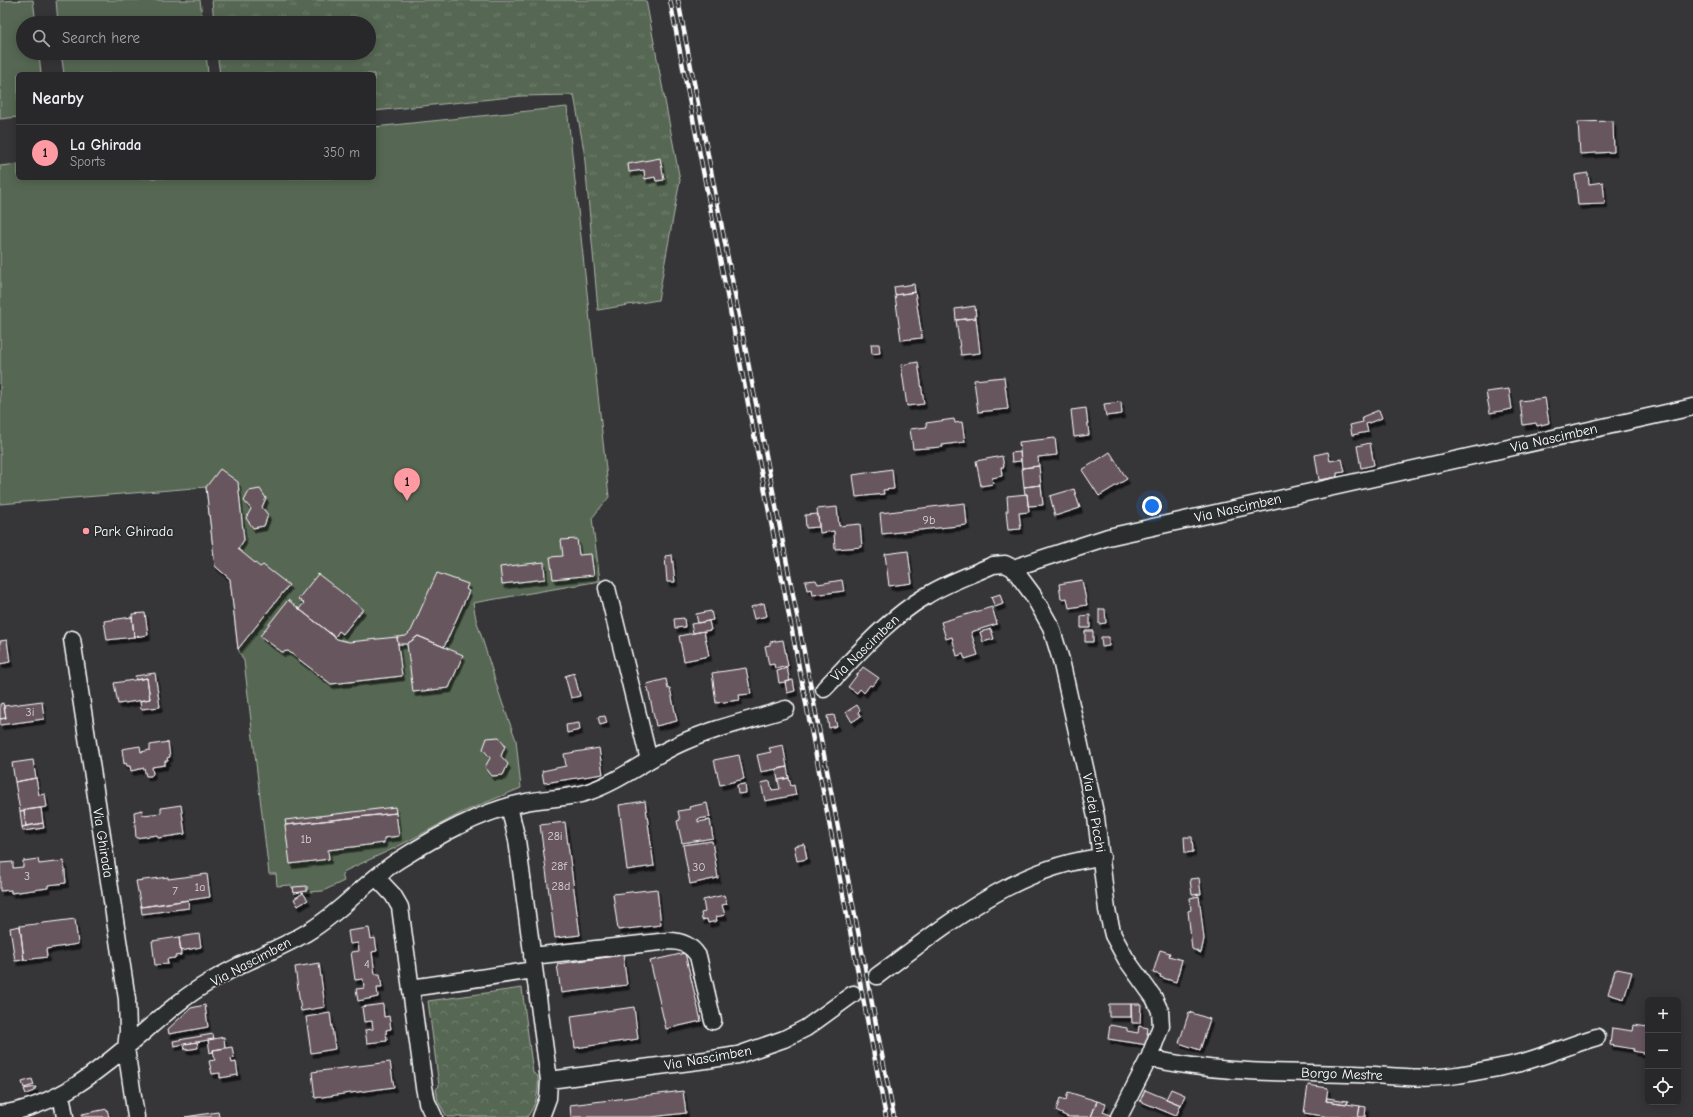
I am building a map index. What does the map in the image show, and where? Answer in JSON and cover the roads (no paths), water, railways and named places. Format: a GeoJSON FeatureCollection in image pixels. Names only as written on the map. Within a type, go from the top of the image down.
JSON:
{"type":"FeatureCollection","features":[{"type":"Feature","properties":{"kind":"street","name":"Via Nascimben"},"geometry":{"type":"LineString","coordinates":[[824,689],[876,634],[900,614],[926,595],[993,565],[1005,564],[1013,568],[1108,537],[1693,407]]}},
{"type":"Feature","properties":{"kind":"street","name":"Via dei Picchi"},"geometry":{"type":"LineString","coordinates":[[1013,568],[1033,595],[1051,628],[1061,660],[1096,817],[1102,857],[1107,910],[1113,935],[1126,959],[1154,998],[1160,1011],[1161,1026],[1149,1058]]}},
{"type":"Feature","properties":{"kind":"street"},"geometry":{"type":"LineString","coordinates":[[607,588],[649,760]]}},
{"type":"Feature","properties":{"kind":"street","name":"Via Ghirada"},"geometry":{"type":"LineString","coordinates":[[72,639],[127,999],[128,1031],[126,1048],[136,1117]]}},
{"type":"Feature","properties":{"kind":"street","name":"Via Nascimben"},"geometry":{"type":"LineString","coordinates":[[126,1048],[182,1001],[244,963],[309,931],[332,916],[376,877],[399,860],[455,828],[484,814],[509,806],[526,802],[562,798],[589,792],[622,776],[680,743],[786,709]]}},
{"type":"Feature","properties":{"kind":"street"},"geometry":{"type":"LineString","coordinates":[[509,806],[516,832],[549,1080],[548,1098],[541,1117]]}},
{"type":"Feature","properties":{"kind":"street"},"geometry":{"type":"LineString","coordinates":[[876,976],[942,928],[1002,890],[1056,866],[1071,861],[1102,857]]}},
{"type":"Feature","properties":{"kind":"street"},"geometry":{"type":"LineString","coordinates":[[376,877],[394,895],[400,907],[424,1087],[427,1102],[434,1117]]}},
{"type":"Feature","properties":{"kind":"street"},"geometry":{"type":"LineString","coordinates":[[411,988],[533,963],[675,941],[693,949],[698,956],[713,1021]]}},
{"type":"Feature","properties":{"kind":"street","name":"Via Nascimben"},"geometry":{"type":"LineString","coordinates":[[549,1080],[738,1055],[784,1039],[806,1028],[853,994]]}},
{"type":"Feature","properties":{"kind":"street","name":"Borgo Mestre"},"geometry":{"type":"LineString","coordinates":[[1149,1058],[1176,1064],[1212,1069],[1357,1074],[1420,1078],[1455,1075],[1522,1063],[1574,1043],[1597,1037]]}},
{"type":"Feature","properties":{"kind":"street"},"geometry":{"type":"LineString","coordinates":[[0,1114],[26,1108],[61,1094],[84,1082],[126,1048]]}},
{"type":"Feature","properties":{"kind":"street"},"geometry":{"type":"LineString","coordinates":[[1119,1117],[1149,1058]]}},
{"type":"Feature","properties":{"kind":"street"},"geometry":{"type":"LineString","coordinates":[[61,1094],[65,1117]]}},
{"type":"Feature","properties":{"kind":"tunnel"},"geometry":{"type":"LineString","coordinates":[[853,994],[877,976]]}},
{"type":"Feature","properties":{"kind":"railway"},"geometry":{"type":"LineString","coordinates":[[670,0],[886,1117]]}},
{"type":"Feature","properties":{"kind":"railway"},"geometry":{"type":"LineString","coordinates":[[678,0],[894,1117]]}},
{"type":"Feature","properties":{"kind":"place","name":"La Ghirada"},"geometry":{"type":"Point","coordinates":[407,501]}},
{"type":"Feature","properties":{"kind":"place","name":"Park Ghirada"},"geometry":{"type":"Point","coordinates":[86,531]}}]}
